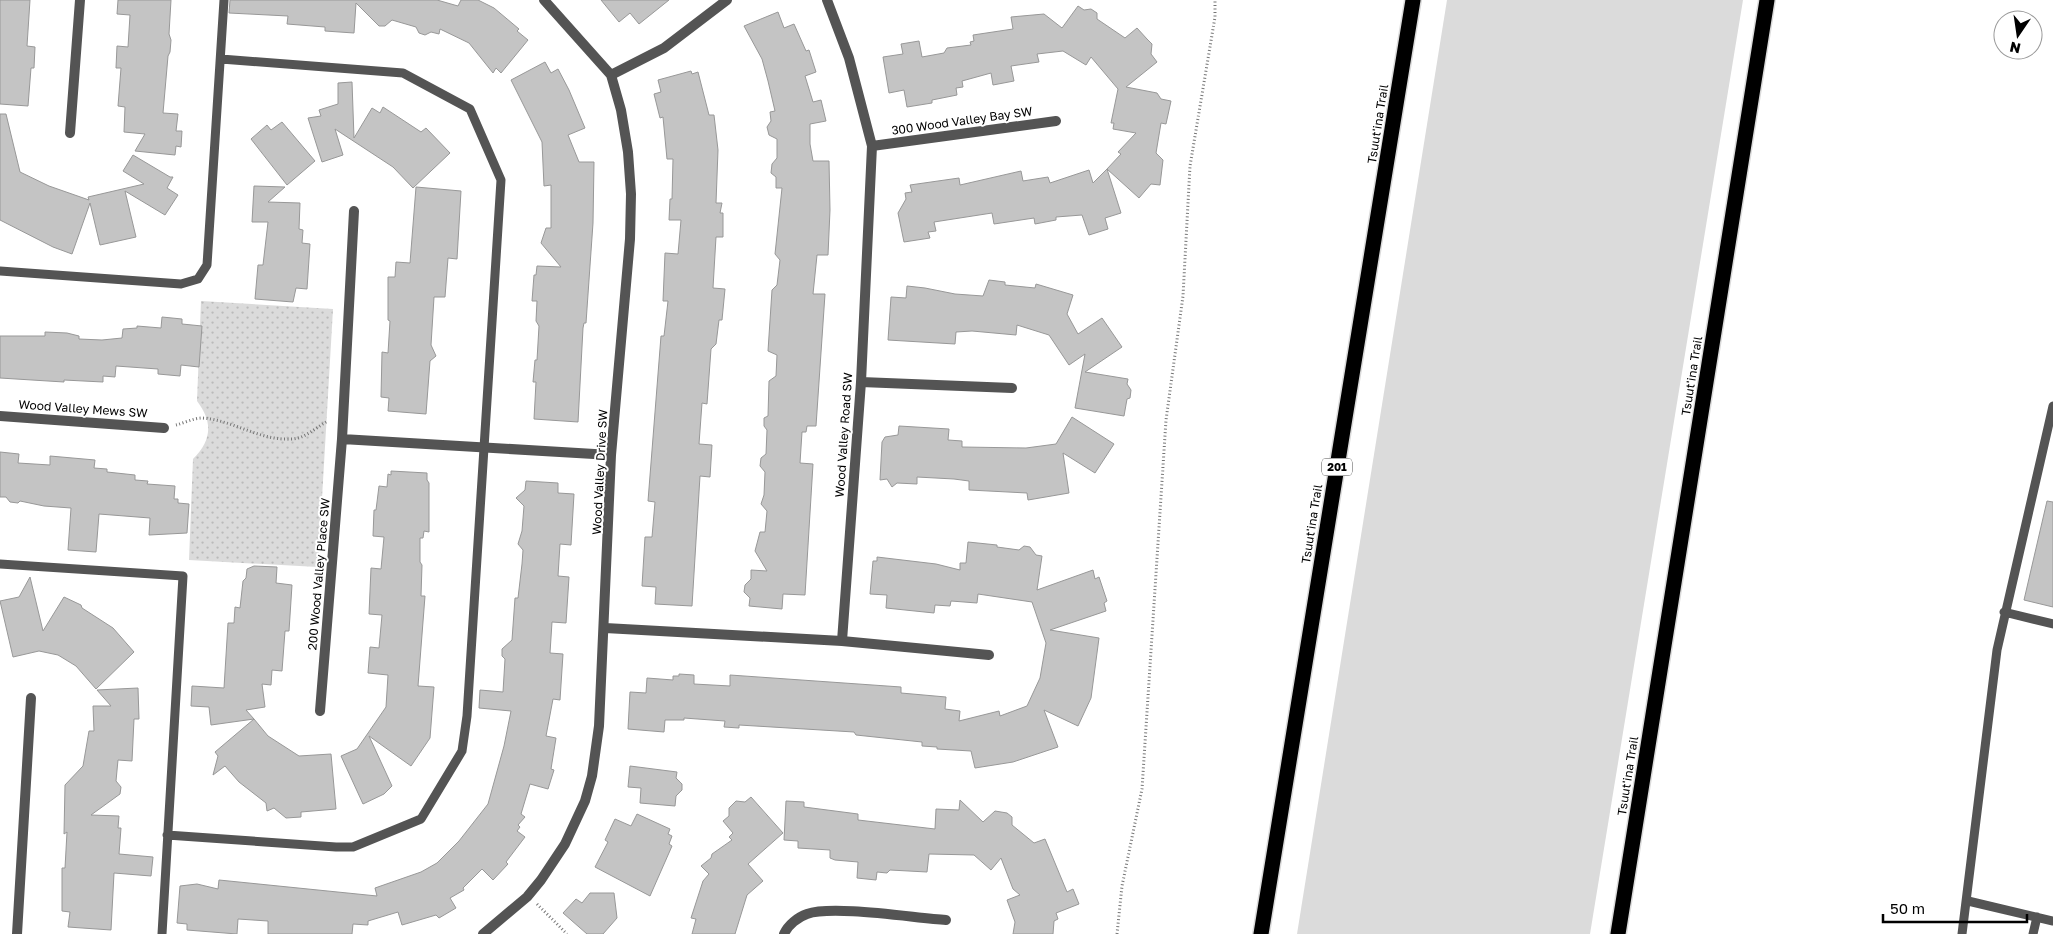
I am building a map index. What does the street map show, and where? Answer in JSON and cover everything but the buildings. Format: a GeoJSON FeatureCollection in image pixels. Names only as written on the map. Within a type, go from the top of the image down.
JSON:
{"type":"FeatureCollection","features":[{"type":"Feature","properties":{"kind":"highway","name":"Tsuut'ina Trail"},"geometry":{"type":"LineString","coordinates":[[1261,934],[1413,0]]}},
{"type":"Feature","properties":{"kind":"highway","name":"Tsuut'ina Trail"},"geometry":{"type":"LineString","coordinates":[[1618,934],[1767,0]]}},
{"type":"Feature","properties":{"kind":"street"},"geometry":{"type":"LineString","coordinates":[[70,133],[80,0]]}},
{"type":"Feature","properties":{"kind":"street","name":"Wood Valley Drive SW"},"geometry":{"type":"LineString","coordinates":[[483,934],[527,897],[541,880],[565,844],[585,801],[592,776],[597,743],[605,628],[611,455],[630,239],[631,194],[628,152],[621,110],[611,75],[544,0]]}},
{"type":"Feature","properties":{"kind":"street"},"geometry":{"type":"LineString","coordinates":[[611,75],[664,48],[727,0]]}},
{"type":"Feature","properties":{"kind":"street","name":"Wood Valley Road SW"},"geometry":{"type":"LineString","coordinates":[[828,0],[849,58],[872,146],[861,382],[842,641]]}},
{"type":"Feature","properties":{"kind":"street","name":"300 Wood Valley Bay SW"},"geometry":{"type":"LineString","coordinates":[[872,146],[1056,120]]}},
{"type":"Feature","properties":{"kind":"street","name":"200 Wood Valley Place SW"},"geometry":{"type":"LineString","coordinates":[[320,711],[342,439],[354,211]]}},
{"type":"Feature","properties":{"kind":"street"},"geometry":{"type":"LineString","coordinates":[[861,382],[1012,388]]}},
{"type":"Feature","properties":{"kind":"street","name":"Wood Valley Mews SW"},"geometry":{"type":"LineString","coordinates":[[0,416],[164,428]]}},
{"type":"Feature","properties":{"kind":"street"},"geometry":{"type":"LineString","coordinates":[[342,439],[611,455]]}},
{"type":"Feature","properties":{"kind":"street"},"geometry":{"type":"LineString","coordinates":[[605,628],[842,641],[989,654]]}},
{"type":"Feature","properties":{"kind":"street"},"geometry":{"type":"LineString","coordinates":[[17,934],[31,698]]}},
{"type":"Feature","properties":{"kind":"street"},"geometry":{"type":"LineString","coordinates":[[784,934],[795,920],[806,914],[826,910],[946,920]]}},
{"type":"Feature","properties":{"kind":"lane"},"geometry":{"type":"LineString","coordinates":[[0,271],[180,284],[198,279],[207,265],[224,0]]}},
{"type":"Feature","properties":{"kind":"lane"},"geometry":{"type":"LineString","coordinates":[[167,835],[353,847],[421,819],[462,751],[467,716],[501,180],[470,109],[404,73],[221,59]]}},
{"type":"Feature","properties":{"kind":"lane"},"geometry":{"type":"LineString","coordinates":[[1962,934],[1968,901],[1996,650],[2053,406]]}},
{"type":"Feature","properties":{"kind":"lane"},"geometry":{"type":"LineString","coordinates":[[0,564],[183,576],[162,934]]}},
{"type":"Feature","properties":{"kind":"lane"},"geometry":{"type":"LineString","coordinates":[[2004,612],[2053,624]]}},
{"type":"Feature","properties":{"kind":"lane"},"geometry":{"type":"LineString","coordinates":[[1968,901],[2053,920]]}},
{"type":"Feature","properties":{"kind":"lane"},"geometry":{"type":"LineString","coordinates":[[2033,934],[2037,917]]}},
{"type":"Feature","properties":{"kind":"path"},"geometry":{"type":"LineString","coordinates":[[1117,934],[1122,886],[1142,789],[1166,420],[1183,296],[1190,166],[1215,17],[1215,0]]}},
{"type":"Feature","properties":{"kind":"path"},"geometry":{"type":"LineString","coordinates":[[164,428],[201,418],[239,426],[267,437],[293,440],[313,432],[326,422],[343,415]]}},
{"type":"Feature","properties":{"kind":"path"},"geometry":{"type":"LineString","coordinates":[[527,897],[545,910],[567,934]]}},
{"type":"Feature","properties":{"kind":"shaded area"},"geometry":{"type":"Polygon","coordinates":[[[1447,0],[1743,0],[1590,934],[1297,934],[1447,0]]]}},
{"type":"Feature","properties":{"kind":"shaded area"},"geometry":{"type":"Polygon","coordinates":[[[201,301],[333,309],[318,567],[189,560],[193,459],[204,445],[208,431],[206,416],[197,401],[201,301]]]}}]}
